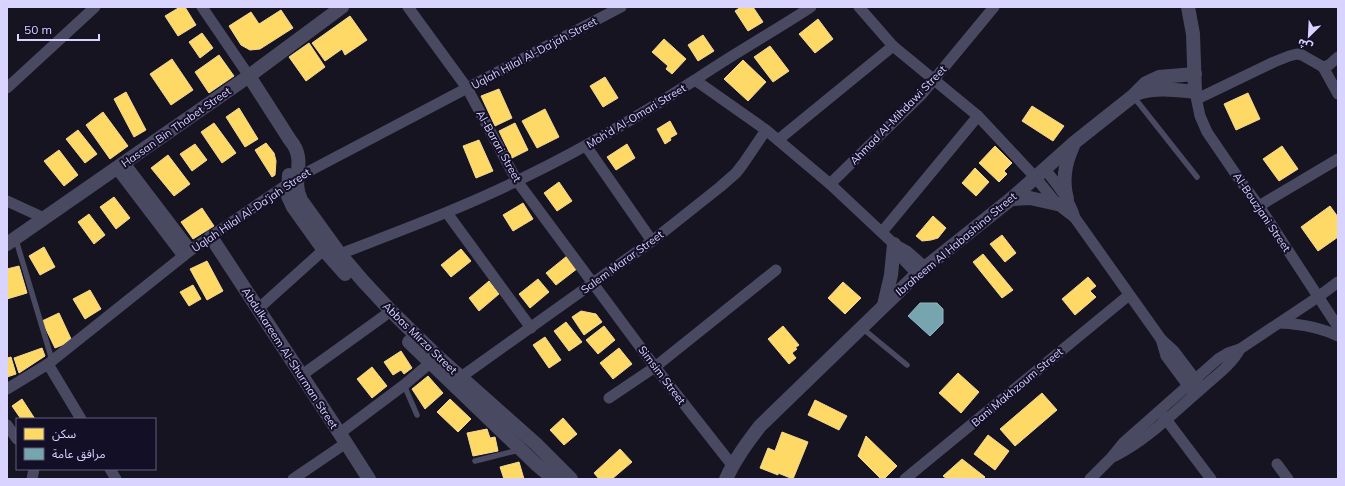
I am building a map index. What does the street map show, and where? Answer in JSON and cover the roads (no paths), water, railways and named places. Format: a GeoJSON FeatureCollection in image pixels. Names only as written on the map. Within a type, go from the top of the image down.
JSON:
{"type":"FeatureCollection","features":[{"type":"Feature","properties":{"kind":"street"},"geometry":{"type":"LineString","coordinates":[[7,88],[95,7]]}},
{"type":"Feature","properties":{"kind":"street"},"geometry":{"type":"LineString","coordinates":[[202,7],[249,76]]}},
{"type":"Feature","properties":{"kind":"street","name":"Al-Barari Street"},"geometry":{"type":"LineString","coordinates":[[408,7],[466,88],[517,181],[594,283]]}},
{"type":"Feature","properties":{"kind":"street","name":"Uqlah Hilal Al-Da’jah Street"},"geometry":{"type":"LineString","coordinates":[[7,389],[50,362],[187,253],[293,180],[621,7]]}},
{"type":"Feature","properties":{"kind":"street"},"geometry":{"type":"LineString","coordinates":[[695,80],[811,7]]}},
{"type":"Feature","properties":{"kind":"street"},"geometry":{"type":"LineString","coordinates":[[859,7],[893,46],[978,116],[1040,173],[1075,218],[1161,339],[1174,351],[1198,391]]}},
{"type":"Feature","properties":{"kind":"street","name":"Ahmad Al-Mihdawi Street"},"geometry":{"type":"LineString","coordinates":[[830,184],[935,80],[994,7]]}},
{"type":"Feature","properties":{"kind":"street"},"geometry":{"type":"LineString","coordinates":[[1188,7],[1193,34],[1196,96],[1274,62],[1297,54],[1302,55],[1323,67],[1338,94]]}},
{"type":"Feature","properties":{"kind":"street","name":"Hassan Bin Thabet Street"},"geometry":{"type":"LineString","coordinates":[[11,241],[249,76],[340,8]]}},
{"type":"Feature","properties":{"kind":"street"},"geometry":{"type":"LineString","coordinates":[[778,140],[893,46]]}},
{"type":"Feature","properties":{"kind":"street"},"geometry":{"type":"LineString","coordinates":[[1323,67],[1329,65],[1338,57]]}},
{"type":"Feature","properties":{"kind":"street","name":"Ibraheem Al Habashina Street"},"geometry":{"type":"LineString","coordinates":[[726,479],[732,465],[760,426],[921,271],[1011,199],[1075,142],[1135,95],[1146,83],[1160,77],[1194,74]]}},
{"type":"Feature","properties":{"kind":"street","name":"Abbas Mirza Street"},"geometry":{"type":"LineString","coordinates":[[249,76],[290,140],[293,180],[301,200],[327,246],[430,363],[536,464],[564,478]]}},
{"type":"Feature","properties":{"kind":"street","name":"Moh’d Al-Omari Street"},"geometry":{"type":"LineString","coordinates":[[340,254],[447,213],[517,181],[586,146],[637,117],[695,80],[778,140],[830,184],[894,244],[899,254],[921,271]]}},
{"type":"Feature","properties":{"kind":"street","name":"Ibraheem Al Habashina Street"},"geometry":{"type":"LineString","coordinates":[[1135,95],[1148,90],[1161,89],[1196,96]]}},
{"type":"Feature","properties":{"kind":"street","name":"Al-Bouzjani Street"},"geometry":{"type":"LineString","coordinates":[[1196,96],[1200,116],[1208,132],[1259,206],[1338,327]]}},
{"type":"Feature","properties":{"kind":"street"},"geometry":{"type":"LineString","coordinates":[[882,232],[978,116]]}},
{"type":"Feature","properties":{"kind":"street","name":"Salem Marar Street"},"geometry":{"type":"LineString","coordinates":[[461,377],[652,241],[736,173],[744,164],[766,130]]}},
{"type":"Feature","properties":{"kind":"street"},"geometry":{"type":"LineString","coordinates":[[1062,202],[1066,167],[1069,154],[1075,142]]}},
{"type":"Feature","properties":{"kind":"street"},"geometry":{"type":"LineString","coordinates":[[586,146],[652,241]]}},
{"type":"Feature","properties":{"kind":"street"},"geometry":{"type":"LineString","coordinates":[[1259,206],[1338,159]]}},
{"type":"Feature","properties":{"kind":"street"},"geometry":{"type":"LineString","coordinates":[[120,165],[187,253]]}},
{"type":"Feature","properties":{"kind":"street"},"geometry":{"type":"LineString","coordinates":[[1011,199],[1030,198],[1062,202]]}},
{"type":"Feature","properties":{"kind":"street"},"geometry":{"type":"LineString","coordinates":[[7,201],[44,218]]}},
{"type":"Feature","properties":{"kind":"street"},"geometry":{"type":"LineString","coordinates":[[447,213],[531,328]]}},
{"type":"Feature","properties":{"kind":"street","name":"Abdulkareem Al-Shurman Street"},"geometry":{"type":"LineString","coordinates":[[211,237],[343,438],[364,476]]}},
{"type":"Feature","properties":{"kind":"street"},"geometry":{"type":"LineString","coordinates":[[884,305],[892,275],[894,244]]}},
{"type":"Feature","properties":{"kind":"street"},"geometry":{"type":"LineString","coordinates":[[258,308],[327,246]]}},
{"type":"Feature","properties":{"kind":"street","name":"Abbas Mirza Street"},"geometry":{"type":"LineString","coordinates":[[327,246],[340,254],[387,313],[536,444],[564,478]]}},
{"type":"Feature","properties":{"kind":"street"},"geometry":{"type":"LineString","coordinates":[[609,398],[656,367],[776,270]]}},
{"type":"Feature","properties":{"kind":"street"},"geometry":{"type":"LineString","coordinates":[[1090,479],[1111,458],[1136,444],[1192,382],[1223,356],[1240,349],[1338,282]]}},
{"type":"Feature","properties":{"kind":"street","name":"Simsim Street"},"geometry":{"type":"LineString","coordinates":[[594,283],[656,367],[732,465]]}},
{"type":"Feature","properties":{"kind":"street","name":"Bani Makhzoum Street"},"geometry":{"type":"LineString","coordinates":[[905,479],[1129,295]]}},
{"type":"Feature","properties":{"kind":"street"},"geometry":{"type":"LineString","coordinates":[[302,375],[387,313]]}},
{"type":"Feature","properties":{"kind":"street"},"geometry":{"type":"LineString","coordinates":[[1280,323],[1321,329],[1338,336]]}},
{"type":"Feature","properties":{"kind":"street"},"geometry":{"type":"LineString","coordinates":[[1163,415],[1198,391],[1230,364],[1240,349]]}},
{"type":"Feature","properties":{"kind":"street"},"geometry":{"type":"LineString","coordinates":[[50,362],[80,418]]}},
{"type":"Feature","properties":{"kind":"street"},"geometry":{"type":"LineString","coordinates":[[293,479],[430,363]]}},
{"type":"Feature","properties":{"kind":"street"},"geometry":{"type":"LineString","coordinates":[[1163,415],[1210,479]]}},
{"type":"Feature","properties":{"kind":"street"},"geometry":{"type":"LineString","coordinates":[[7,425],[16,438]]}},
{"type":"Feature","properties":{"kind":"street"},"geometry":{"type":"LineString","coordinates":[[536,464],[542,479]]}},
{"type":"Feature","properties":{"kind":"street"},"geometry":{"type":"LineString","coordinates":[[1277,464],[1288,479]]}},
{"type":"Feature","properties":{"kind":"street"},"geometry":{"type":"LineString","coordinates":[[111,470],[116,479]]}},
{"type":"Feature","properties":{"kind":"lane"},"geometry":{"type":"LineString","coordinates":[[1135,95],[1197,177]]}},
{"type":"Feature","properties":{"kind":"lane"},"geometry":{"type":"LineString","coordinates":[[11,241],[50,362]]}},
{"type":"Feature","properties":{"kind":"lane"},"geometry":{"type":"LineString","coordinates":[[862,328],[907,366]]}},
{"type":"Feature","properties":{"kind":"lane"},"geometry":{"type":"LineString","coordinates":[[404,385],[418,415]]}},
{"type":"Feature","properties":{"kind":"lane"},"geometry":{"type":"LineString","coordinates":[[475,460],[521,449]]}}]}
